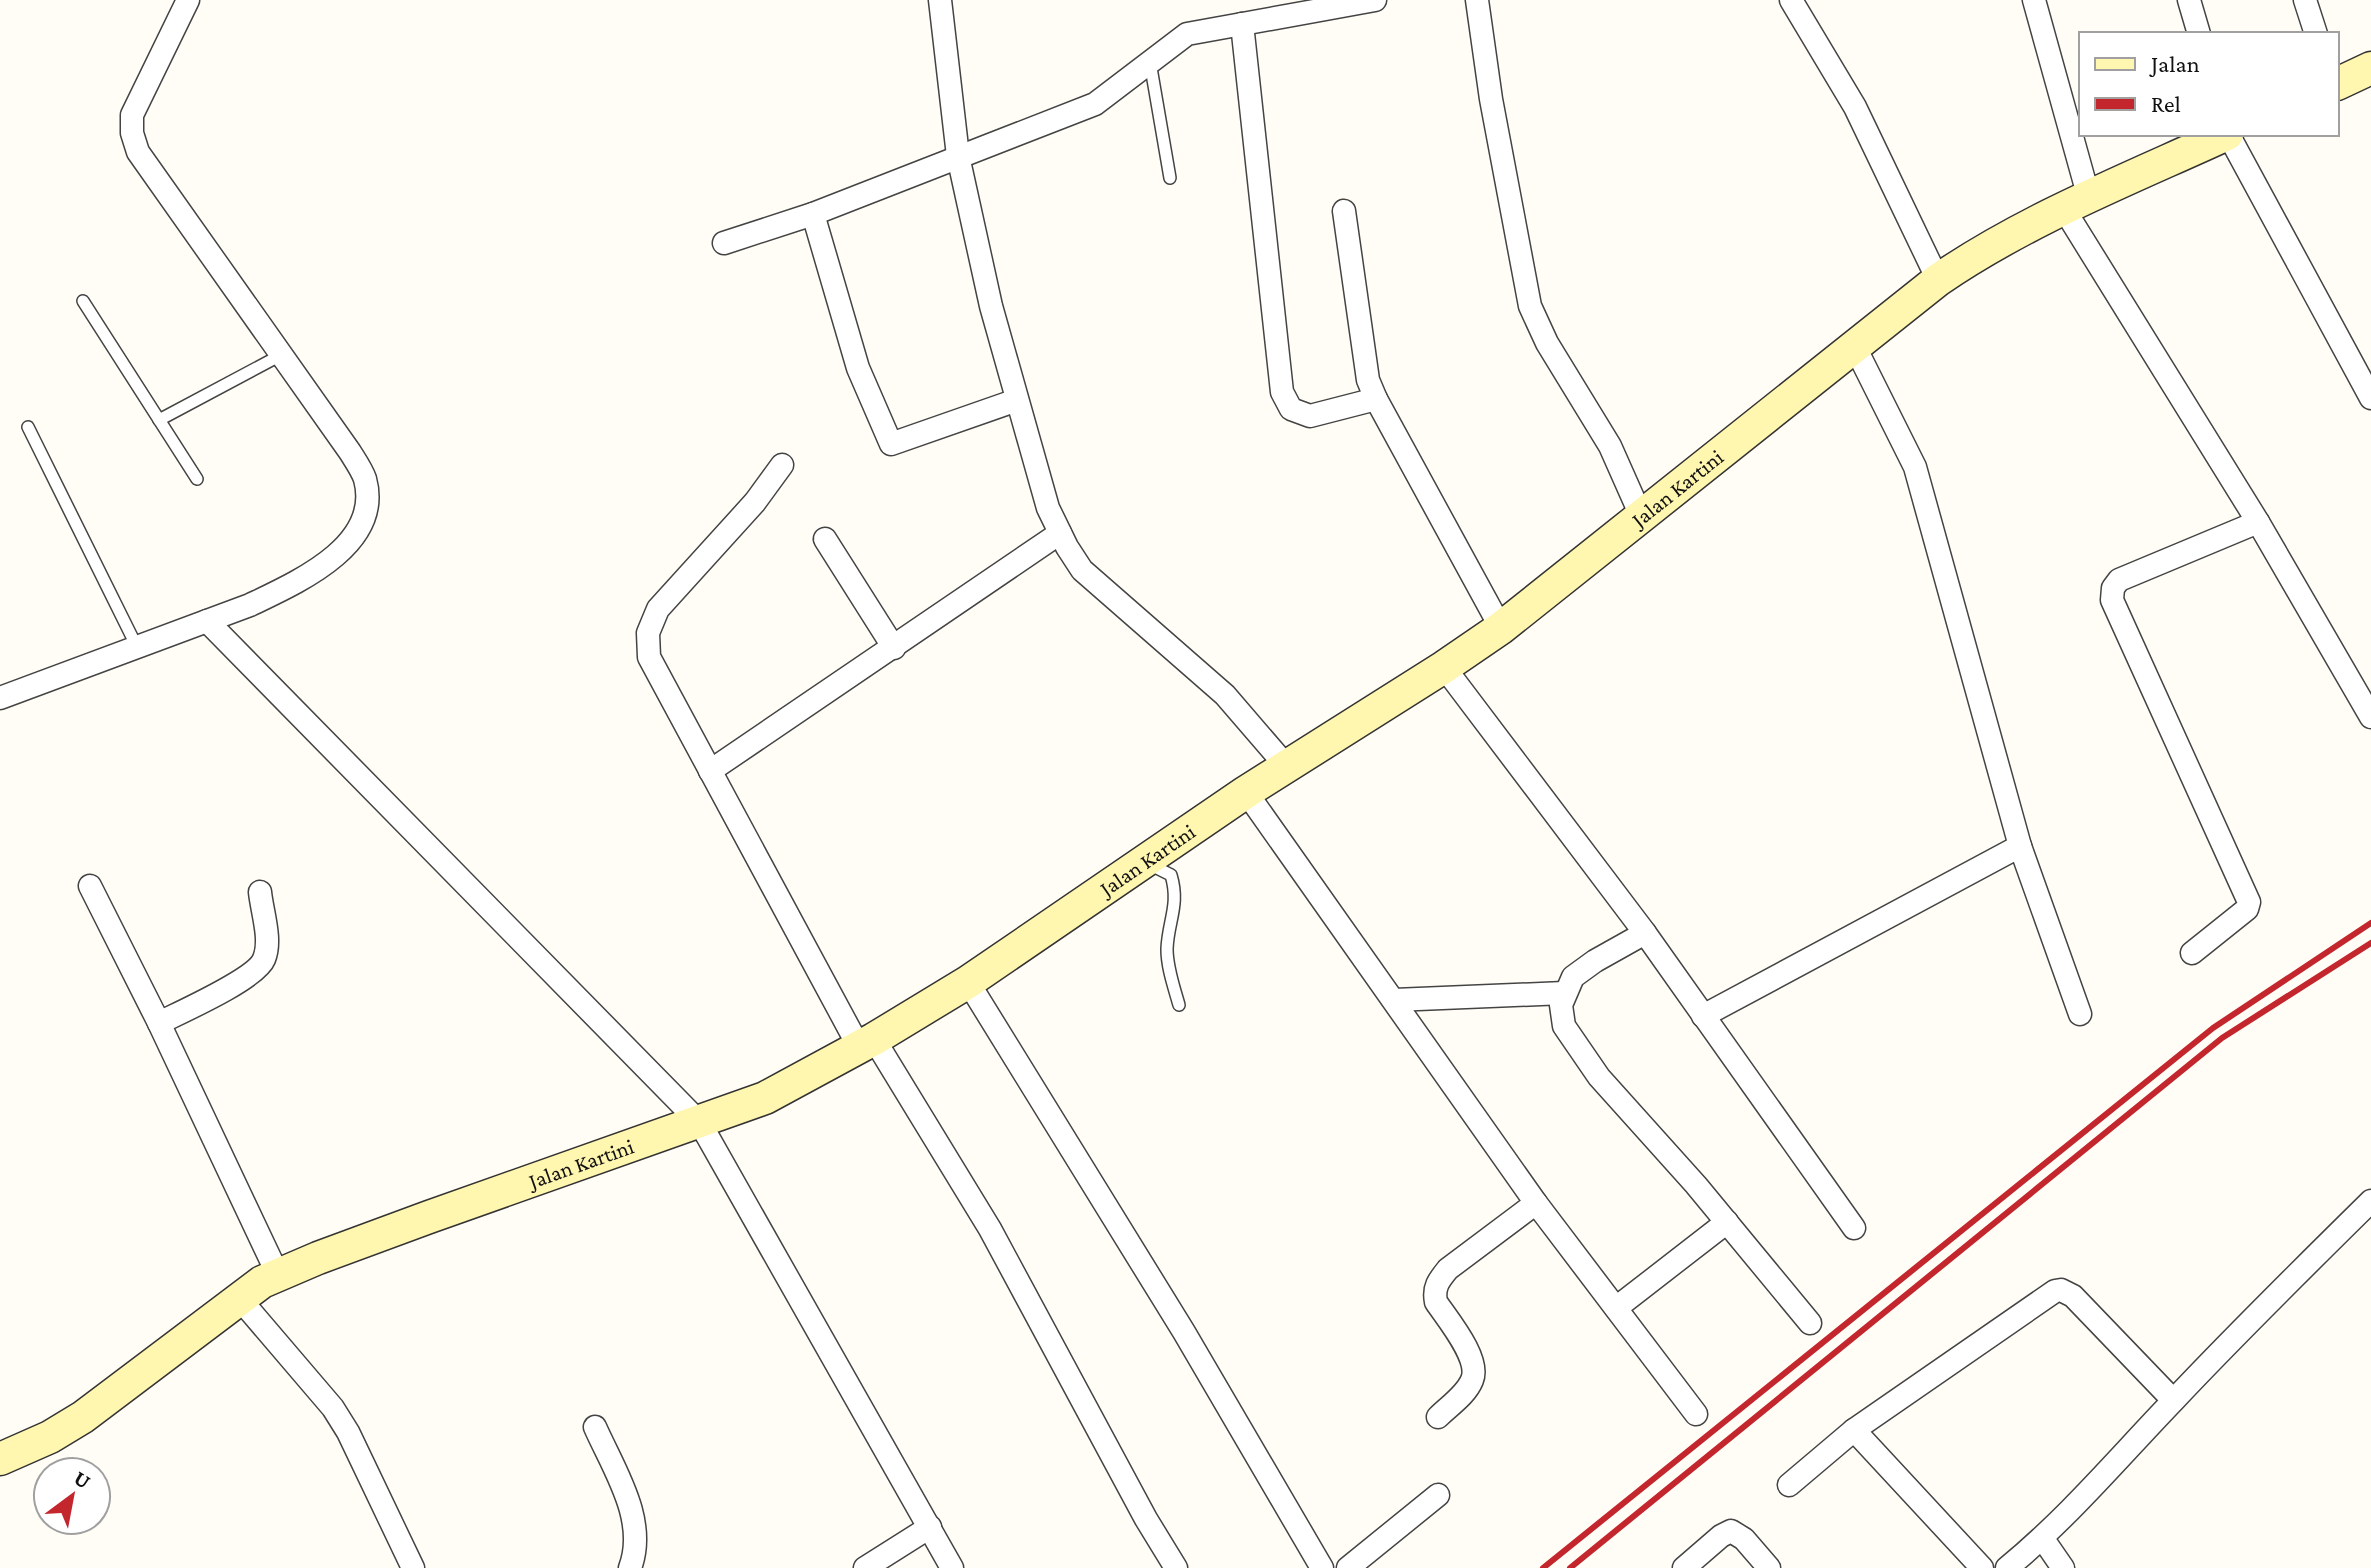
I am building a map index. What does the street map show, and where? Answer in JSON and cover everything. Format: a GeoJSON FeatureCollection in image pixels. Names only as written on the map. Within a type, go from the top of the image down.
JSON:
{"type":"FeatureCollection","features":[{"type":"Feature","properties":{"kind":"street"},"geometry":{"type":"LineString","coordinates":[[0,698],[274,594],[343,551],[361,526],[367,495],[365,477],[134,142],[132,115],[188,0]]}},
{"type":"Feature","properties":{"kind":"street"},"geometry":{"type":"LineString","coordinates":[[940,0],[958,156],[991,306],[1048,508],[1082,570],[1225,695],[1287,767]]}},
{"type":"Feature","properties":{"kind":"street"},"geometry":{"type":"LineString","coordinates":[[724,243],[813,214],[1095,104],[1187,34],[1375,0]]}},
{"type":"Feature","properties":{"kind":"street"},"geometry":{"type":"LineString","coordinates":[[1477,0],[1491,99],[1530,306],[1547,343],[1610,446],[1642,518]]}},
{"type":"Feature","properties":{"kind":"street"},"geometry":{"type":"LineString","coordinates":[[1791,0],[1855,107],[1938,280]]}},
{"type":"Feature","properties":{"kind":"street"},"geometry":{"type":"LineString","coordinates":[[2034,0],[2076,203],[2371,717]]}},
{"type":"Feature","properties":{"kind":"street"},"geometry":{"type":"LineString","coordinates":[[2189,0],[2198,32]]}},
{"type":"Feature","properties":{"kind":"street"},"geometry":{"type":"LineString","coordinates":[[2305,0],[2315,32]]}},
{"type":"Feature","properties":{"kind":"street"},"geometry":{"type":"LineString","coordinates":[[1242,24],[1282,392],[1291,409],[1310,416],[1376,399]]}},
{"type":"Feature","properties":{"kind":"street","name":"Jalan Kartini"},"geometry":{"type":"LineString","coordinates":[[0,1459],[50,1437],[83,1417],[262,1282],[429,1217],[765,1098],[866,1043],[968,982],[1246,792],[1501,628],[1938,280],[1999,241],[2224,136]]}},
{"type":"Feature","properties":{"kind":"street"},"geometry":{"type":"LineString","coordinates":[[2229,136],[2371,398]]}},
{"type":"Feature","properties":{"kind":"street"},"geometry":{"type":"LineString","coordinates":[[1344,211],[1364,359],[1376,399],[1501,628]]}},
{"type":"Feature","properties":{"kind":"street"},"geometry":{"type":"LineString","coordinates":[[813,214],[858,368],[891,444],[1017,400]]}},
{"type":"Feature","properties":{"kind":"street"},"geometry":{"type":"LineString","coordinates":[[1855,347],[1915,467],[2020,846],[2080,1014]]}},
{"type":"Feature","properties":{"kind":"street"},"geometry":{"type":"LineString","coordinates":[[782,465],[755,502],[658,609],[648,633],[649,657],[710,771],[866,1043],[990,1229],[1146,1519],[1176,1568]]}},
{"type":"Feature","properties":{"kind":"street"},"geometry":{"type":"LineString","coordinates":[[2192,953],[2247,909],[2248,898],[2111,594],[2119,580],[2258,522]]}},
{"type":"Feature","properties":{"kind":"street"},"geometry":{"type":"LineString","coordinates":[[710,771],[1060,533]]}},
{"type":"Feature","properties":{"kind":"street"},"geometry":{"type":"LineString","coordinates":[[825,539],[894,648]]}},
{"type":"Feature","properties":{"kind":"street"},"geometry":{"type":"LineString","coordinates":[[207,621],[700,1123],[952,1568]]}},
{"type":"Feature","properties":{"kind":"street"},"geometry":{"type":"LineString","coordinates":[[1444,667],[1645,933],[1854,1228]]}},
{"type":"Feature","properties":{"kind":"street"},"geometry":{"type":"LineString","coordinates":[[1246,792],[1536,1203],[1696,1414]]}},
{"type":"Feature","properties":{"kind":"street"},"geometry":{"type":"LineString","coordinates":[[1703,1016],[2020,846]]}},
{"type":"Feature","properties":{"kind":"street"},"geometry":{"type":"LineString","coordinates":[[90,886],[159,1023],[278,1275]]}},
{"type":"Feature","properties":{"kind":"street"},"geometry":{"type":"LineString","coordinates":[[159,1023],[243,980],[264,962],[267,943],[260,892]]}},
{"type":"Feature","properties":{"kind":"street"},"geometry":{"type":"LineString","coordinates":[[1645,933],[1573,977],[1564,993],[1561,1015],[1564,1026],[1582,1056],[1727,1222],[1810,1323]]}},
{"type":"Feature","properties":{"kind":"street"},"geometry":{"type":"LineString","coordinates":[[968,982],[1184,1332],[1322,1568]]}},
{"type":"Feature","properties":{"kind":"street"},"geometry":{"type":"LineString","coordinates":[[1394,1000],[1564,993]]}},
{"type":"Feature","properties":{"kind":"street"},"geometry":{"type":"LineString","coordinates":[[2007,1568],[2043,1539],[2173,1400],[2371,1201]]}},
{"type":"Feature","properties":{"kind":"street"},"geometry":{"type":"LineString","coordinates":[[1438,1417],[1465,1392],[1475,1369],[1471,1357],[1436,1302],[1439,1280],[1448,1269],[1536,1203]]}},
{"type":"Feature","properties":{"kind":"street"},"geometry":{"type":"LineString","coordinates":[[1616,1308],[1727,1222]]}},
{"type":"Feature","properties":{"kind":"street"},"geometry":{"type":"LineString","coordinates":[[1789,1485],[1854,1430],[2048,1294],[2061,1290],[2073,1296],[2173,1400]]}},
{"type":"Feature","properties":{"kind":"street"},"geometry":{"type":"LineString","coordinates":[[239,1298],[333,1408],[348,1432],[413,1568]]}},
{"type":"Feature","properties":{"kind":"street"},"geometry":{"type":"LineString","coordinates":[[595,1427],[634,1516],[636,1538],[630,1568]]}},
{"type":"Feature","properties":{"kind":"street"},"geometry":{"type":"LineString","coordinates":[[1854,1430],[1982,1568]]}},
{"type":"Feature","properties":{"kind":"street"},"geometry":{"type":"LineString","coordinates":[[1348,1568],[1438,1495]]}},
{"type":"Feature","properties":{"kind":"street"},"geometry":{"type":"LineString","coordinates":[[865,1568],[930,1527]]}},
{"type":"Feature","properties":{"kind":"street"},"geometry":{"type":"LineString","coordinates":[[1684,1568],[1731,1531],[1744,1539],[1769,1568]]}},
{"type":"Feature","properties":{"kind":"street"},"geometry":{"type":"LineString","coordinates":[[2043,1539],[2063,1568]]}},
{"type":"Feature","properties":{"kind":"lane"},"geometry":{"type":"LineString","coordinates":[[1149,61],[1170,178]]}},
{"type":"Feature","properties":{"kind":"lane"},"geometry":{"type":"LineString","coordinates":[[83,301],[197,479]]}},
{"type":"Feature","properties":{"kind":"lane"},"geometry":{"type":"LineString","coordinates":[[159,420],[281,355]]}},
{"type":"Feature","properties":{"kind":"lane"},"geometry":{"type":"LineString","coordinates":[[28,427],[137,647]]}},
{"type":"Feature","properties":{"kind":"lane"},"geometry":{"type":"LineString","coordinates":[[1145,861],[1171,875],[1176,891],[1167,950],[1179,1005]]}},
{"type":"Feature","properties":{"kind":"railway"},"geometry":{"type":"LineString","coordinates":[[1543,1568],[2213,1028],[2371,923]]}},
{"type":"Feature","properties":{"kind":"railway"},"geometry":{"type":"LineString","coordinates":[[1570,1568],[2222,1038],[2371,943]]}}]}
